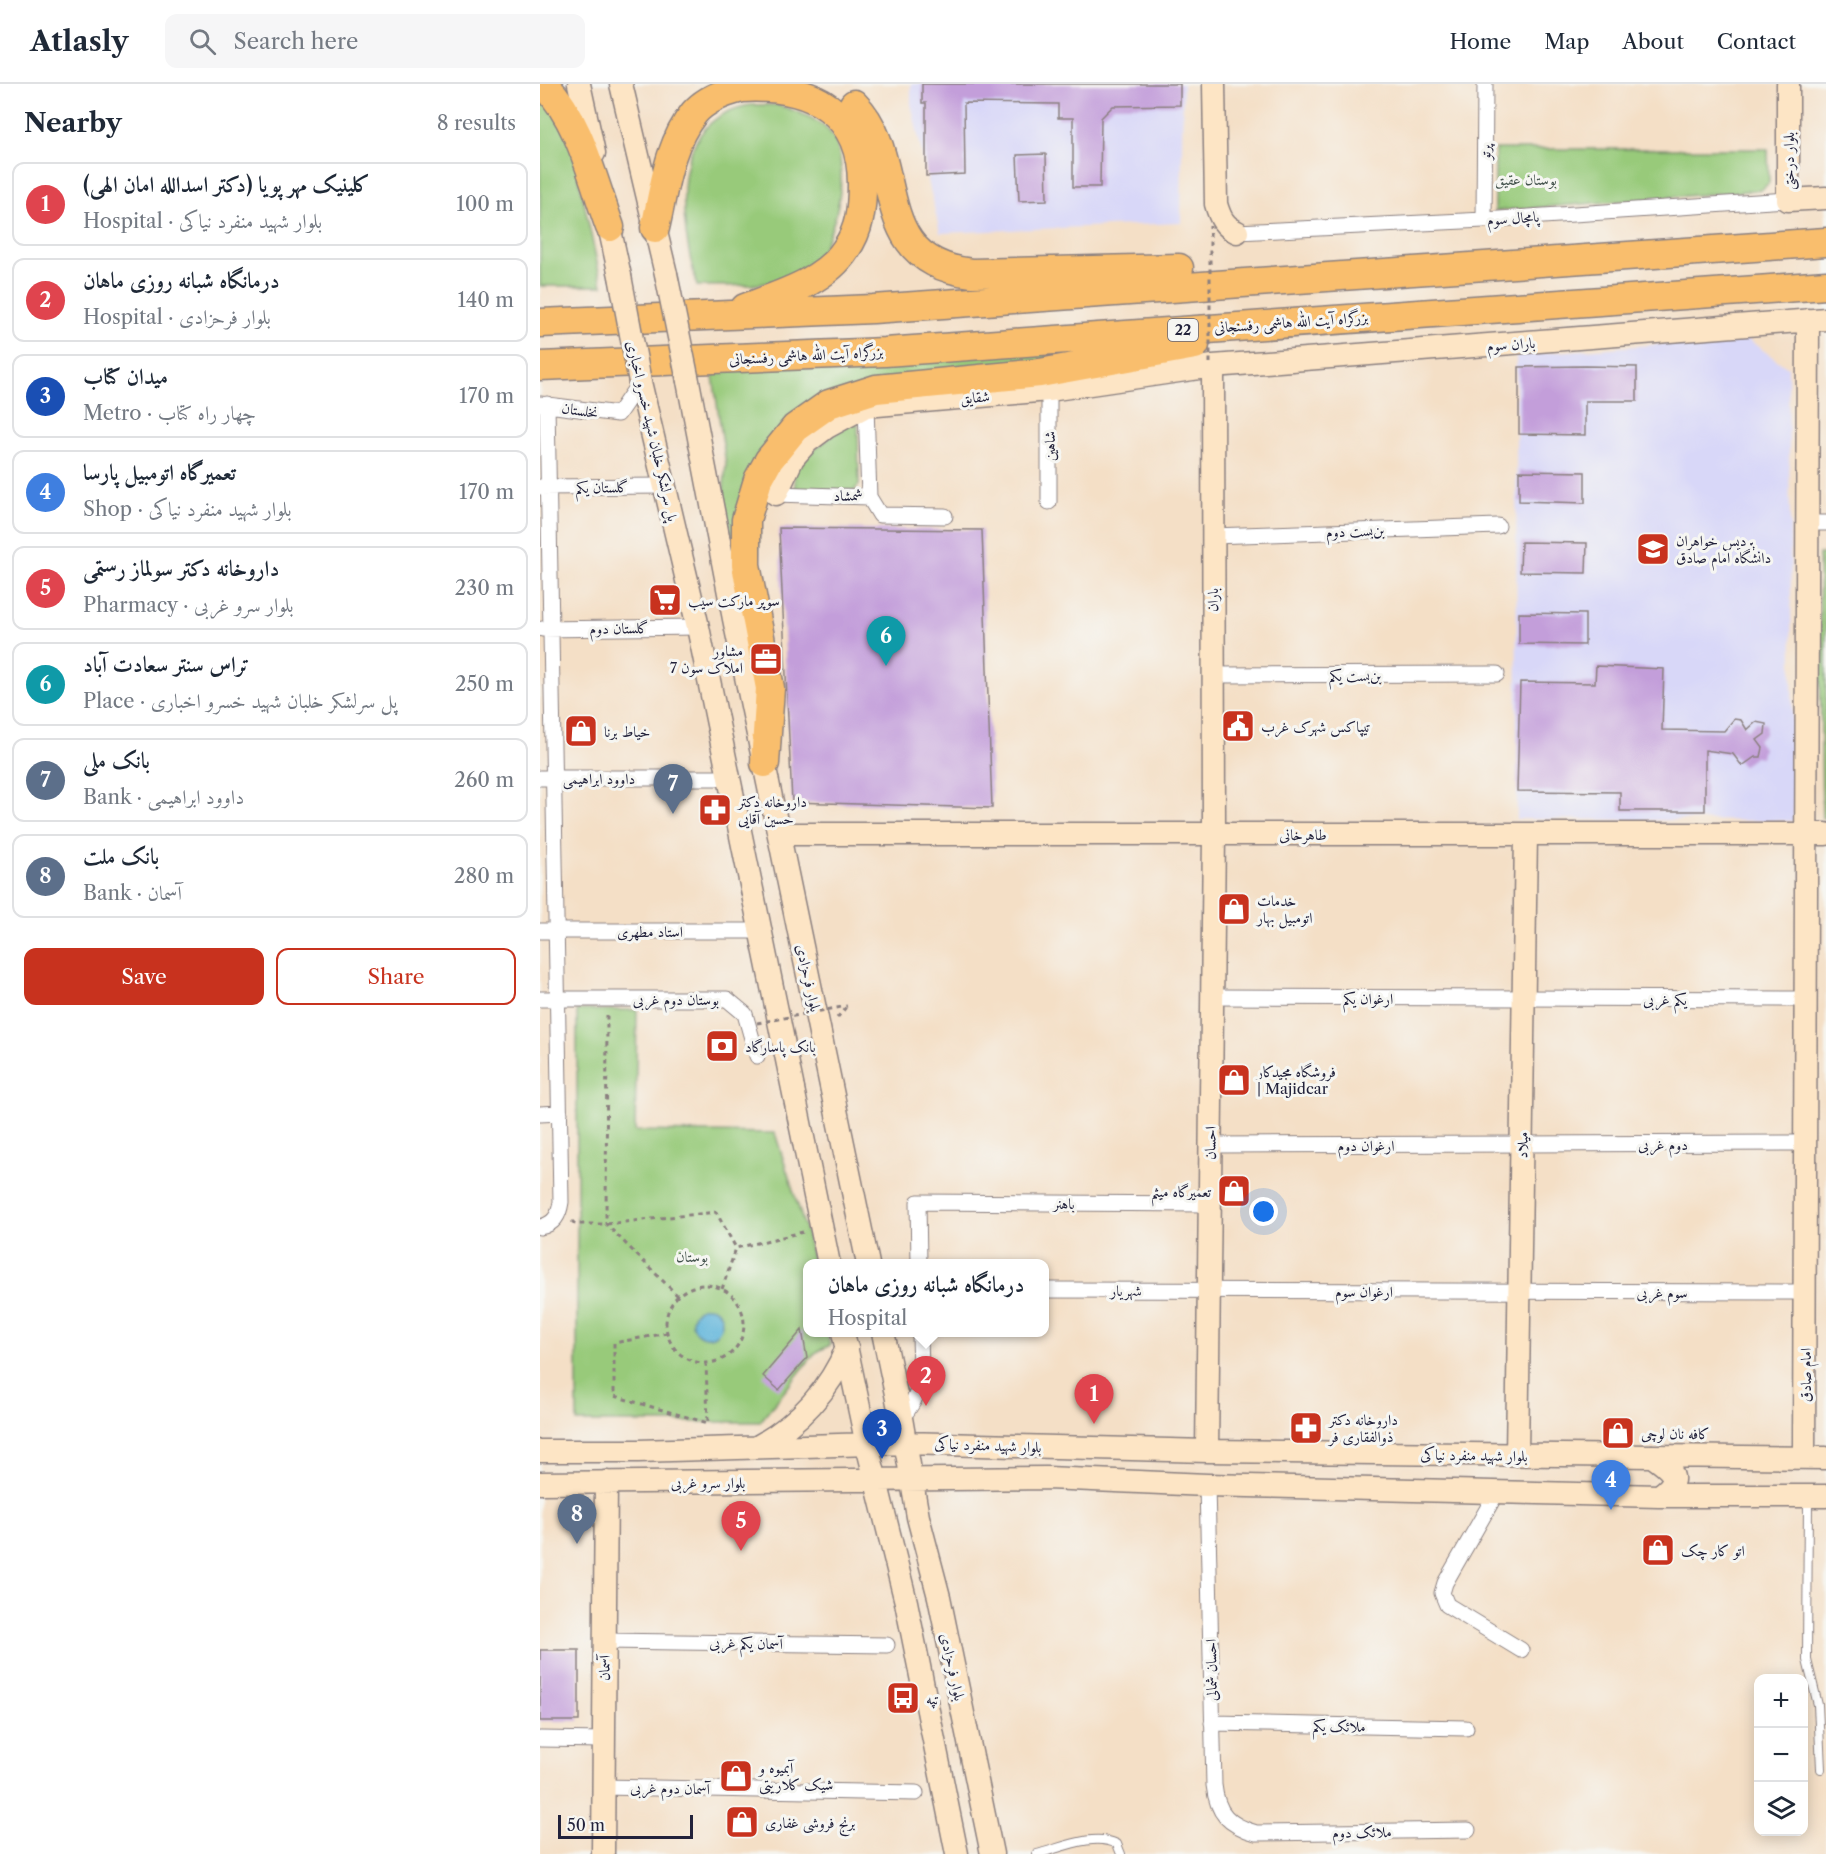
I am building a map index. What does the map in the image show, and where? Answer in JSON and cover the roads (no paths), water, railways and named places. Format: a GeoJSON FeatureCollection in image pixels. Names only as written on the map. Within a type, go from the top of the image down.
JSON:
{"type":"FeatureCollection","features":[{"type":"Feature","properties":{"kind":"highway"},"geometry":{"type":"LineString","coordinates":[[544,84],[561,103],[574,127],[610,228]]}},
{"type":"Feature","properties":{"kind":"highway"},"geometry":{"type":"LineString","coordinates":[[832,84],[862,112],[877,138],[895,214],[909,240],[931,262],[947,270],[972,273],[1229,267],[1259,281]]}},
{"type":"Feature","properties":{"kind":"highway"},"geometry":{"type":"LineString","coordinates":[[655,228],[675,144],[695,111],[711,100],[751,86],[797,88],[818,95],[850,126],[860,152],[862,202],[860,220],[845,251],[798,288],[722,317]]}},
{"type":"Feature","properties":{"kind":"highway"},"geometry":{"type":"LineString","coordinates":[[540,323],[873,309],[1826,242]]}},
{"type":"Feature","properties":{"kind":"highway","name":"بزرگراه آیت الله هاشمی رفسنجانی"},"geometry":{"type":"LineString","coordinates":[[540,366],[885,352],[1826,285]]}},
{"type":"Feature","properties":{"kind":"highway"},"geometry":{"type":"LineString","coordinates":[[540,315],[578,322]]}},
{"type":"Feature","properties":{"kind":"highway"},"geometry":{"type":"LineString","coordinates":[[765,763],[770,688],[746,565],[746,520],[758,480],[769,460],[795,428],[829,404],[876,389],[1040,373],[1195,345],[1272,323]]}},
{"type":"Feature","properties":{"kind":"main road","name":"پل سرلشکر خلبان شهید خسرو اخباری"},"geometry":{"type":"LineString","coordinates":[[579,84],[640,382],[698,627],[730,778]]}},
{"type":"Feature","properties":{"kind":"main road"},"geometry":{"type":"LineString","coordinates":[[621,84],[666,274],[765,763]]}},
{"type":"Feature","properties":{"kind":"main road"},"geometry":{"type":"LineString","coordinates":[[1214,84],[1215,204],[1220,218],[1227,227],[1237,232]]}},
{"type":"Feature","properties":{"kind":"main road","name":"بلوار درختی"},"geometry":{"type":"LineString","coordinates":[[1788,84],[1788,200],[1826,198]]}},
{"type":"Feature","properties":{"kind":"main road","name":"باران سوم"},"geometry":{"type":"LineString","coordinates":[[1212,365],[1817,320]]}},
{"type":"Feature","properties":{"kind":"main road","name":"امام صادق"},"geometry":{"type":"LineString","coordinates":[[1815,1458],[1805,1292],[1805,1143],[1806,999],[1816,834],[1817,320]]}},
{"type":"Feature","properties":{"kind":"main road","name":"شقایق"},"geometry":{"type":"LineString","coordinates":[[776,494],[793,459],[807,442],[827,427],[866,406],[1049,390],[1212,365]]}},
{"type":"Feature","properties":{"kind":"main road","name":"باران"},"geometry":{"type":"LineString","coordinates":[[1212,365],[1214,834]]}},
{"type":"Feature","properties":{"kind":"main road","name":"بلوار فرحزادی"},"geometry":{"type":"LineString","coordinates":[[765,763],[867,1259]]}},
{"type":"Feature","properties":{"kind":"main road"},"geometry":{"type":"LineString","coordinates":[[730,778],[761,931],[814,1228],[827,1259]]}},
{"type":"Feature","properties":{"kind":"main road","name":"طاهرخانی"},"geometry":{"type":"LineString","coordinates":[[780,834],[1816,834]]}},
{"type":"Feature","properties":{"kind":"main road","name":"احسان"},"geometry":{"type":"LineString","coordinates":[[1207,1452],[1214,834]]}},
{"type":"Feature","properties":{"kind":"main road","name":"میلاد"},"geometry":{"type":"LineString","coordinates":[[1517,1455],[1526,834]]}},
{"type":"Feature","properties":{"kind":"main road"},"geometry":{"type":"LineString","coordinates":[[814,1228],[843,1233],[851,1229],[858,1219]]}},
{"type":"Feature","properties":{"kind":"main road"},"geometry":{"type":"LineString","coordinates":[[884,1337],[902,1418],[905,1443]]}},
{"type":"Feature","properties":{"kind":"main road"},"geometry":{"type":"LineString","coordinates":[[845,1340],[867,1445],[906,1602],[957,1854]]}},
{"type":"Feature","properties":{"kind":"main road"},"geometry":{"type":"LineString","coordinates":[[755,1448],[782,1432],[814,1403],[837,1373],[845,1340]]}},
{"type":"Feature","properties":{"kind":"main road","name":"بلوار فرحزادی"},"geometry":{"type":"LineString","coordinates":[[905,1443],[918,1517],[939,1597],[992,1854]]}},
{"type":"Feature","properties":{"kind":"main road","name":"بلوار شهید منفرد نیاکی"},"geometry":{"type":"LineString","coordinates":[[867,1445],[905,1443],[1207,1452],[1815,1458]]}},
{"type":"Feature","properties":{"kind":"main road"},"geometry":{"type":"LineString","coordinates":[[540,1451],[867,1445]]}},
{"type":"Feature","properties":{"kind":"main road"},"geometry":{"type":"LineString","coordinates":[[1652,1456],[1670,1468],[1673,1474],[1673,1481],[1668,1490],[1659,1496]]}},
{"type":"Feature","properties":{"kind":"main road","name":"بلوار شهید منفرد نیاکی"},"geometry":{"type":"LineString","coordinates":[[877,1481],[1047,1478],[1207,1485],[1659,1496],[1817,1496]]}},
{"type":"Feature","properties":{"kind":"main road","name":"بلوار سرو غربی"},"geometry":{"type":"LineString","coordinates":[[540,1483],[877,1481]]}},
{"type":"Feature","properties":{"kind":"main road","name":"آسمان"},"geometry":{"type":"LineString","coordinates":[[603,1854],[606,1482]]}},
{"type":"Feature","properties":{"kind":"main road"},"geometry":{"type":"LineString","coordinates":[[906,1602],[908,1591],[913,1584],[922,1583],[939,1597]]}},
{"type":"Feature","properties":{"kind":"street","name":"پرتو"},"geometry":{"type":"LineString","coordinates":[[1484,220],[1485,84]]}},
{"type":"Feature","properties":{"kind":"street","name":"پامچال سوم"},"geometry":{"type":"LineString","coordinates":[[1237,232],[1484,220],[1788,200]]}},
{"type":"Feature","properties":{"kind":"street","name":"نخلستان"},"geometry":{"type":"LineString","coordinates":[[544,404],[602,414],[618,414],[640,382]]}},
{"type":"Feature","properties":{"kind":"street","name":"شاهین"},"geometry":{"type":"LineString","coordinates":[[1049,390],[1049,502]]}},
{"type":"Feature","properties":{"kind":"street"},"geometry":{"type":"LineString","coordinates":[[540,1227],[551,1224],[560,1211],[556,931],[547,778],[544,404]]}},
{"type":"Feature","properties":{"kind":"street","name":"شمشاد"},"geometry":{"type":"LineString","coordinates":[[776,494],[869,497],[866,406]]}},
{"type":"Feature","properties":{"kind":"street","name":"گلستان یکم"},"geometry":{"type":"LineString","coordinates":[[544,487],[665,486]]}},
{"type":"Feature","properties":{"kind":"street"},"geometry":{"type":"LineString","coordinates":[[869,497],[880,515],[945,516]]}},
{"type":"Feature","properties":{"kind":"street","name":"بن‌بست دوم"},"geometry":{"type":"LineString","coordinates":[[1212,536],[1498,526]]}},
{"type":"Feature","properties":{"kind":"street","name":"گلستان دوم"},"geometry":{"type":"LineString","coordinates":[[545,629],[698,627]]}},
{"type":"Feature","properties":{"kind":"street","name":"بن‌بست یکم"},"geometry":{"type":"LineString","coordinates":[[1213,675],[1497,674]]}},
{"type":"Feature","properties":{"kind":"street","name":"داوود ابراهیمی"},"geometry":{"type":"LineString","coordinates":[[547,778],[730,778]]}},
{"type":"Feature","properties":{"kind":"street","name":"استاد مطهری"},"geometry":{"type":"LineString","coordinates":[[540,931],[761,931]]}},
{"type":"Feature","properties":{"kind":"street","name":"ارغوان یکم"},"geometry":{"type":"LineString","coordinates":[[1212,997],[1524,998]]}},
{"type":"Feature","properties":{"kind":"street","name":"یکم غربی"},"geometry":{"type":"LineString","coordinates":[[1524,998],[1806,999]]}},
{"type":"Feature","properties":{"kind":"street","name":"بوستان دوم غربی"},"geometry":{"type":"LineString","coordinates":[[540,999],[727,999],[745,1014],[757,1056]]}},
{"type":"Feature","properties":{"kind":"street"},"geometry":{"type":"LineString","coordinates":[[540,1114],[560,1113]]}},
{"type":"Feature","properties":{"kind":"street","name":"دوم غربی"},"geometry":{"type":"LineString","coordinates":[[1522,1144],[1805,1143]]}},
{"type":"Feature","properties":{"kind":"street","name":"ارغوان دوم"},"geometry":{"type":"LineString","coordinates":[[1210,1145],[1522,1144]]}},
{"type":"Feature","properties":{"kind":"street","name":"باهنر"},"geometry":{"type":"LineString","coordinates":[[919,1259],[918,1202],[1209,1204]]}},
{"type":"Feature","properties":{"kind":"street","name":"شهریار"},"geometry":{"type":"LineString","coordinates":[[1049,1290],[1208,1290]]}},
{"type":"Feature","properties":{"kind":"street","name":"ارغوان سوم"},"geometry":{"type":"LineString","coordinates":[[1208,1290],[1520,1291]]}},
{"type":"Feature","properties":{"kind":"street","name":"سوم غربی"},"geometry":{"type":"LineString","coordinates":[[1520,1291],[1805,1292]]}},
{"type":"Feature","properties":{"kind":"street"},"geometry":{"type":"LineString","coordinates":[[902,1418],[914,1405],[921,1389],[920,1337]]}},
{"type":"Feature","properties":{"kind":"street","name":"احسان شمالی"},"geometry":{"type":"LineString","coordinates":[[1207,1485],[1216,1802],[1230,1823],[1256,1833]]}},
{"type":"Feature","properties":{"kind":"street"},"geometry":{"type":"LineString","coordinates":[[1497,1492],[1445,1583],[1442,1593],[1447,1605],[1521,1650]]}},
{"type":"Feature","properties":{"kind":"street","name":"آسمان یکم غربی"},"geometry":{"type":"LineString","coordinates":[[604,1641],[887,1645]]}},
{"type":"Feature","properties":{"kind":"street","name":"ملائک یکم"},"geometry":{"type":"LineString","coordinates":[[1212,1723],[1466,1728]]}},
{"type":"Feature","properties":{"kind":"street"},"geometry":{"type":"LineString","coordinates":[[540,1739],[603,1740]]}},
{"type":"Feature","properties":{"kind":"street","name":"آسمان دوم غربی"},"geometry":{"type":"LineString","coordinates":[[603,1787],[916,1794]]}},
{"type":"Feature","properties":{"kind":"street","name":"ملائک دوم"},"geometry":{"type":"LineString","coordinates":[[1256,1833],[1468,1830]]}},
{"type":"Feature","properties":{"kind":"lane"},"geometry":{"type":"LineString","coordinates":[[1817,1496],[1807,1660],[1818,1705],[1821,1769]]}},
{"type":"Feature","properties":{"kind":"lane"},"geometry":{"type":"LineString","coordinates":[[1037,1854],[1093,1840],[1108,1839],[1117,1844],[1121,1854]]}},
{"type":"Feature","properties":{"kind":"water"},"geometry":{"type":"Polygon","coordinates":[[[707,1307],[713,1308],[721,1316],[721,1328],[713,1336],[707,1337],[701,1336],[693,1328],[692,1322],[693,1316],[701,1308],[707,1307]]]}},
{"type":"Feature","properties":{"kind":"place","name":"پردیس خواهران دانشگاه امام صادق"},"geometry":{"type":"Point","coordinates":[1653,549]}},
{"type":"Feature","properties":{"kind":"place","name":"سوپر مارکت سیب"},"geometry":{"type":"Point","coordinates":[665,600]}},
{"type":"Feature","properties":{"kind":"place","name":"مشاور املاک سون 7"},"geometry":{"type":"Point","coordinates":[766,659]}},
{"type":"Feature","properties":{"kind":"place","name":"تراس سنتر سعادت آباد"},"geometry":{"type":"Point","coordinates":[886,666]}},
{"type":"Feature","properties":{"kind":"place","name":"تیپاکس شهرک غرب"},"geometry":{"type":"Point","coordinates":[1238,726]}},
{"type":"Feature","properties":{"kind":"place","name":"خیاط برنا"},"geometry":{"type":"Point","coordinates":[581,731]}},
{"type":"Feature","properties":{"kind":"place","name":"داروخانه دکتر حسین آقایی"},"geometry":{"type":"Point","coordinates":[715,810]}},
{"type":"Feature","properties":{"kind":"place","name":"بانک ملی"},"geometry":{"type":"Point","coordinates":[673,814]}},
{"type":"Feature","properties":{"kind":"place","name":"خدمات اتومبیل بهار"},"geometry":{"type":"Point","coordinates":[1234,909]}},
{"type":"Feature","properties":{"kind":"place","name":"بانک پاسارگاد"},"geometry":{"type":"Point","coordinates":[722,1046]}},
{"type":"Feature","properties":{"kind":"place","name":"فروشگاه مجیدکار | Majidcar"},"geometry":{"type":"Point","coordinates":[1234,1080]}},
{"type":"Feature","properties":{"kind":"place","name":"تعمیرگاه میثم"},"geometry":{"type":"Point","coordinates":[1234,1191]}},
{"type":"Feature","properties":{"kind":"place","name":"درمانگاه شبانه روزی ماهان"},"geometry":{"type":"Point","coordinates":[926,1406]}},
{"type":"Feature","properties":{"kind":"place","name":"کلینیک مهر پویا (دکتر اسدالله امان الهی)"},"geometry":{"type":"Point","coordinates":[1094,1424]}},
{"type":"Feature","properties":{"kind":"place","name":"داروخانه دکتر ذوالفقاری فر"},"geometry":{"type":"Point","coordinates":[1306,1428]}},
{"type":"Feature","properties":{"kind":"place","name":"کافه نان لوچی"},"geometry":{"type":"Point","coordinates":[1618,1433]}},
{"type":"Feature","properties":{"kind":"place","name":"میدان کتاب"},"geometry":{"type":"Point","coordinates":[882,1459]}},
{"type":"Feature","properties":{"kind":"place","name":"تعمیرگاه اتومبیل پارسا"},"geometry":{"type":"Point","coordinates":[1611,1510]}},
{"type":"Feature","properties":{"kind":"place","name":"بانک ملت"},"geometry":{"type":"Point","coordinates":[577,1544]}},
{"type":"Feature","properties":{"kind":"place","name":"اتو کار چک"},"geometry":{"type":"Point","coordinates":[1658,1550]}},
{"type":"Feature","properties":{"kind":"place","name":"داروخانه دکتر سولماز رستمی"},"geometry":{"type":"Point","coordinates":[741,1551]}},
{"type":"Feature","properties":{"kind":"place","name":"تپه"},"geometry":{"type":"Point","coordinates":[903,1698]}},
{"type":"Feature","properties":{"kind":"place","name":"آبمیوه و شیک کلاریتی"},"geometry":{"type":"Point","coordinates":[736,1776]}},
{"type":"Feature","properties":{"kind":"place","name":"برنج فروشی غفاری"},"geometry":{"type":"Point","coordinates":[742,1822]}},
{"type":"Feature","properties":{"kind":"park label","name":"بوستان عقیق"},"geometry":{"type":"Point","coordinates":[1526,179]}},
{"type":"Feature","properties":{"kind":"park label","name":"بوستان"},"geometry":{"type":"Point","coordinates":[692,1256]}}]}
